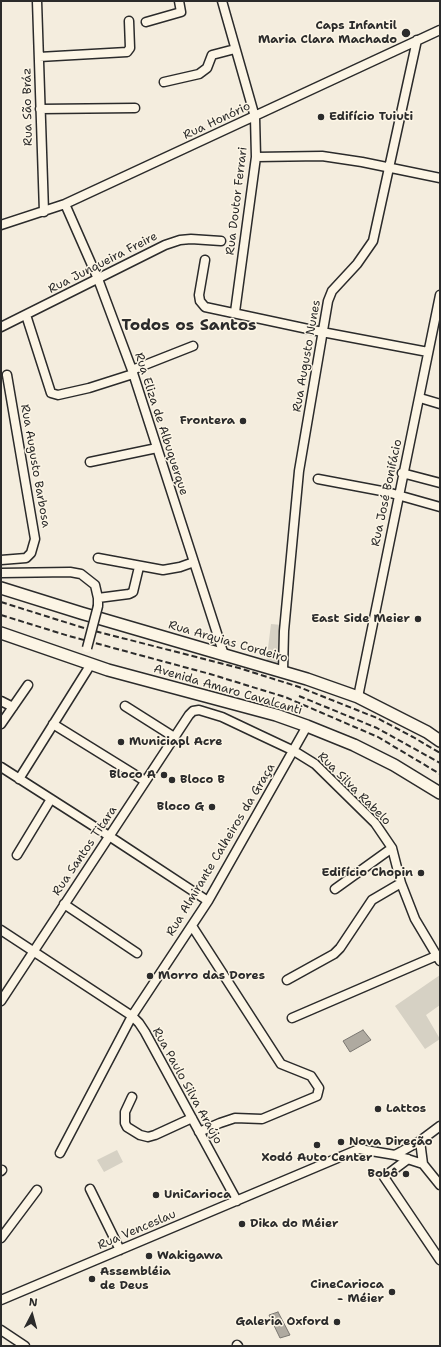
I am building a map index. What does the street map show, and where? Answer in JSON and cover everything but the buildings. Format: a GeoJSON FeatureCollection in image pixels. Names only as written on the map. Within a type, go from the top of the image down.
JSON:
{"type":"FeatureCollection","features":[{"type":"Feature","properties":{"kind":"main road","name":"Rua Arquias Cordeiro"},"geometry":{"type":"LineString","coordinates":[[1,586],[17,593],[224,655],[283,671],[358,697],[427,732],[440,741]]}},
{"type":"Feature","properties":{"kind":"main road","name":"Avenida Amaro Cavalcanti"},"geometry":{"type":"LineString","coordinates":[[1,633],[87,662],[307,726],[354,745],[388,762],[440,793]]}},
{"type":"Feature","properties":{"kind":"street","name":"Rua São Bráz"},"geometry":{"type":"LineString","coordinates":[[37,1],[44,212]]}},
{"type":"Feature","properties":{"kind":"street"},"geometry":{"type":"LineString","coordinates":[[146,22],[181,12],[180,1]]}},
{"type":"Feature","properties":{"kind":"street","name":"Rua Doutor Ferrari"},"geometry":{"type":"LineString","coordinates":[[222,1],[255,117],[256,157],[235,312]]}},
{"type":"Feature","properties":{"kind":"street"},"geometry":{"type":"LineString","coordinates":[[39,57],[127,52],[130,48],[129,21]]}},
{"type":"Feature","properties":{"kind":"street","name":"Rua Honório"},"geometry":{"type":"LineString","coordinates":[[1,225],[65,204],[440,30]]}},
{"type":"Feature","properties":{"kind":"street","name":"Rua Augusto Nunes"},"geometry":{"type":"LineString","coordinates":[[283,671],[284,631],[295,499],[328,302],[332,291],[357,264],[373,241],[417,40]]}},
{"type":"Feature","properties":{"kind":"street"},"geometry":{"type":"LineString","coordinates":[[164,82],[199,74],[207,68],[212,55],[235,48]]}},
{"type":"Feature","properties":{"kind":"street"},"geometry":{"type":"LineString","coordinates":[[40,109],[135,108]]}},
{"type":"Feature","properties":{"kind":"street"},"geometry":{"type":"LineString","coordinates":[[256,157],[322,156],[388,167],[440,178]]}},
{"type":"Feature","properties":{"kind":"street","name":"Rua Eliza de Albuquerque"},"geometry":{"type":"LineString","coordinates":[[65,204],[98,279],[132,372],[224,655]]}},
{"type":"Feature","properties":{"kind":"street","name":"Rua Junqueira Freire"},"geometry":{"type":"LineString","coordinates":[[1,327],[165,245],[180,240],[221,242]]}},
{"type":"Feature","properties":{"kind":"street"},"geometry":{"type":"LineString","coordinates":[[205,260],[199,295],[202,304],[210,308],[235,312],[322,332],[428,352]]}},
{"type":"Feature","properties":{"kind":"street","name":"Rua José Bonifácio"},"geometry":{"type":"LineString","coordinates":[[358,697],[402,473],[420,398],[428,352],[437,329],[440,295]]}},
{"type":"Feature","properties":{"kind":"street"},"geometry":{"type":"LineString","coordinates":[[26,315],[51,393],[58,395],[89,388],[132,372],[193,346]]}},
{"type":"Feature","properties":{"kind":"street","name":"Rua Augusto Barbosa"},"geometry":{"type":"LineString","coordinates":[[1,560],[26,558],[31,553],[35,539],[7,375]]}},
{"type":"Feature","properties":{"kind":"street"},"geometry":{"type":"LineString","coordinates":[[420,398],[440,404]]}},
{"type":"Feature","properties":{"kind":"street"},"geometry":{"type":"LineString","coordinates":[[90,462],[157,448]]}},
{"type":"Feature","properties":{"kind":"street"},"geometry":{"type":"LineString","coordinates":[[402,473],[440,483]]}},
{"type":"Feature","properties":{"kind":"street"},"geometry":{"type":"LineString","coordinates":[[318,479],[398,494],[440,507]]}},
{"type":"Feature","properties":{"kind":"street"},"geometry":{"type":"LineString","coordinates":[[98,558],[139,567],[171,569],[194,562]]}},
{"type":"Feature","properties":{"kind":"street"},"geometry":{"type":"LineString","coordinates":[[98,598],[129,594],[132,592],[139,567]]}},
{"type":"Feature","properties":{"kind":"street"},"geometry":{"type":"LineString","coordinates":[[1,573],[70,572],[81,574],[95,585],[98,598],[98,606],[87,648],[87,662],[53,724],[19,780]]}},
{"type":"Feature","properties":{"kind":"street"},"geometry":{"type":"LineString","coordinates":[[1,724],[28,685]]}},
{"type":"Feature","properties":{"kind":"street"},"geometry":{"type":"LineString","coordinates":[[1,701],[13,707]]}},
{"type":"Feature","properties":{"kind":"street"},"geometry":{"type":"LineString","coordinates":[[125,706],[174,737]]}},
{"type":"Feature","properties":{"kind":"street","name":"Rua Silva Rabelo"},"geometry":{"type":"LineString","coordinates":[[189,715],[193,710],[208,712],[294,751],[315,764],[382,831],[392,848],[401,883],[415,919],[438,958],[292,1018]]}},
{"type":"Feature","properties":{"kind":"street","name":"Rua Santos Titara"},"geometry":{"type":"LineString","coordinates":[[1,1001],[33,950],[189,715]]}},
{"type":"Feature","properties":{"kind":"street"},"geometry":{"type":"LineString","coordinates":[[53,724],[145,781]]}},
{"type":"Feature","properties":{"kind":"street","name":"Rua Almirante Calheiros da Graça"},"geometry":{"type":"LineString","coordinates":[[60,1153],[132,1016],[208,901],[307,726]]}},
{"type":"Feature","properties":{"kind":"street"},"geometry":{"type":"LineString","coordinates":[[1,767],[208,901]]}},
{"type":"Feature","properties":{"kind":"street"},"geometry":{"type":"LineString","coordinates":[[17,855],[51,800]]}},
{"type":"Feature","properties":{"kind":"street"},"geometry":{"type":"LineString","coordinates":[[335,889],[392,848]]}},
{"type":"Feature","properties":{"kind":"street"},"geometry":{"type":"LineString","coordinates":[[287,980],[334,954],[340,948],[367,905],[378,896],[401,883]]}},
{"type":"Feature","properties":{"kind":"street"},"geometry":{"type":"LineString","coordinates":[[64,904],[137,953]]}},
{"type":"Feature","properties":{"kind":"street"},"geometry":{"type":"LineString","coordinates":[[192,926],[278,1060],[286,1068],[311,1076],[319,1088],[317,1096],[262,1119],[235,1118],[199,1132]]}},
{"type":"Feature","properties":{"kind":"street","name":"Rua Paulo Silva Araújo"},"geometry":{"type":"LineString","coordinates":[[1,930],[132,1016],[145,1032],[237,1201]]}},
{"type":"Feature","properties":{"kind":"street"},"geometry":{"type":"LineString","coordinates":[[132,1097],[125,1112],[125,1122],[127,1127],[140,1135],[148,1137],[192,1118]]}},
{"type":"Feature","properties":{"kind":"street"},"geometry":{"type":"LineString","coordinates":[[395,1155],[420,1142],[440,1126]]}},
{"type":"Feature","properties":{"kind":"street"},"geometry":{"type":"LineString","coordinates":[[420,1142],[423,1164],[440,1185]]}},
{"type":"Feature","properties":{"kind":"street","name":"Rua Venceslau"},"geometry":{"type":"LineString","coordinates":[[1,1300],[359,1149],[395,1155],[423,1164]]}},
{"type":"Feature","properties":{"kind":"street"},"geometry":{"type":"LineString","coordinates":[[408,1159],[384,1177],[440,1260]]}},
{"type":"Feature","properties":{"kind":"street"},"geometry":{"type":"LineString","coordinates":[[90,1188],[120,1250]]}},
{"type":"Feature","properties":{"kind":"street"},"geometry":{"type":"LineString","coordinates":[[1,1238],[37,1190]]}},
{"type":"Feature","properties":{"kind":"street"},"geometry":{"type":"LineString","coordinates":[[3,1334],[25,1346]]}},
{"type":"Feature","properties":{"kind":"shaded area"},"geometry":{"type":"Polygon","coordinates":[[[271,624],[282,625],[280,668],[266,664],[271,624]]]}},
{"type":"Feature","properties":{"kind":"shaded area"},"geometry":{"type":"Polygon","coordinates":[[[440,975],[440,1005],[426,1015],[440,1039],[425,1049],[395,1006],[440,975]]]}},
{"type":"Feature","properties":{"kind":"shaded area"},"geometry":{"type":"Polygon","coordinates":[[[363,1030],[371,1040],[350,1052],[343,1041],[363,1030]]]}},
{"type":"Feature","properties":{"kind":"shaded area"},"geometry":{"type":"Polygon","coordinates":[[[117,1150],[123,1162],[104,1172],[97,1160],[117,1150]]]}},
{"type":"Feature","properties":{"kind":"shaded area"},"geometry":{"type":"Polygon","coordinates":[[[278,1312],[290,1335],[280,1338],[269,1315],[278,1312]]]}},
{"type":"Feature","properties":{"kind":"railway"},"geometry":{"type":"LineString","coordinates":[[1,602],[87,629],[239,668],[299,687],[377,718],[440,753]]}},
{"type":"Feature","properties":{"kind":"railway"},"geometry":{"type":"LineString","coordinates":[[1,615],[69,636],[210,674],[285,697],[378,737],[440,774]]}},
{"type":"Feature","properties":{"kind":"railway"},"geometry":{"type":"LineString","coordinates":[[299,696],[377,728],[440,763]]}},
{"type":"Feature","properties":{"kind":"place","name":"Caps Infantil Maria Clara Machado"},"geometry":{"type":"Point","coordinates":[406,33]}},
{"type":"Feature","properties":{"kind":"place","name":"Edifício Tuiuti"},"geometry":{"type":"Point","coordinates":[321,117]}},
{"type":"Feature","properties":{"kind":"place","name":"Frontera"},"geometry":{"type":"Point","coordinates":[243,421]}},
{"type":"Feature","properties":{"kind":"place","name":"East Side Meier"},"geometry":{"type":"Point","coordinates":[418,619]}},
{"type":"Feature","properties":{"kind":"place","name":"Municiapl Acre"},"geometry":{"type":"Point","coordinates":[121,742]}},
{"type":"Feature","properties":{"kind":"place","name":"Bloco A"},"geometry":{"type":"Point","coordinates":[164,775]}},
{"type":"Feature","properties":{"kind":"place","name":"Bloco B"},"geometry":{"type":"Point","coordinates":[172,780]}},
{"type":"Feature","properties":{"kind":"place","name":"Bloco G"},"geometry":{"type":"Point","coordinates":[212,807]}},
{"type":"Feature","properties":{"kind":"place","name":"Edifício Chopin"},"geometry":{"type":"Point","coordinates":[421,873]}},
{"type":"Feature","properties":{"kind":"place","name":"Morro das Dores"},"geometry":{"type":"Point","coordinates":[150,976]}},
{"type":"Feature","properties":{"kind":"place","name":"Lattos"},"geometry":{"type":"Point","coordinates":[378,1109]}},
{"type":"Feature","properties":{"kind":"place","name":"Nova Direção"},"geometry":{"type":"Point","coordinates":[341,1142]}},
{"type":"Feature","properties":{"kind":"place","name":"Xodó Auto Center"},"geometry":{"type":"Point","coordinates":[317,1145]}},
{"type":"Feature","properties":{"kind":"place","name":"Bobô"},"geometry":{"type":"Point","coordinates":[406,1174]}},
{"type":"Feature","properties":{"kind":"place","name":"UniCarioca"},"geometry":{"type":"Point","coordinates":[156,1195]}},
{"type":"Feature","properties":{"kind":"place","name":"Dika do Méier"},"geometry":{"type":"Point","coordinates":[242,1224]}},
{"type":"Feature","properties":{"kind":"place","name":"Wakigawa"},"geometry":{"type":"Point","coordinates":[149,1256]}},
{"type":"Feature","properties":{"kind":"place","name":"Assembléia de Deus"},"geometry":{"type":"Point","coordinates":[92,1279]}},
{"type":"Feature","properties":{"kind":"place","name":"CineCarioca - Méier"},"geometry":{"type":"Point","coordinates":[392,1292]}},
{"type":"Feature","properties":{"kind":"place","name":"Galeria Oxford"},"geometry":{"type":"Point","coordinates":[337,1322]}},
{"type":"Feature","properties":{"kind":"district","name":"Todos os Santos"},"geometry":{"type":"Point","coordinates":[189,326]}}]}
